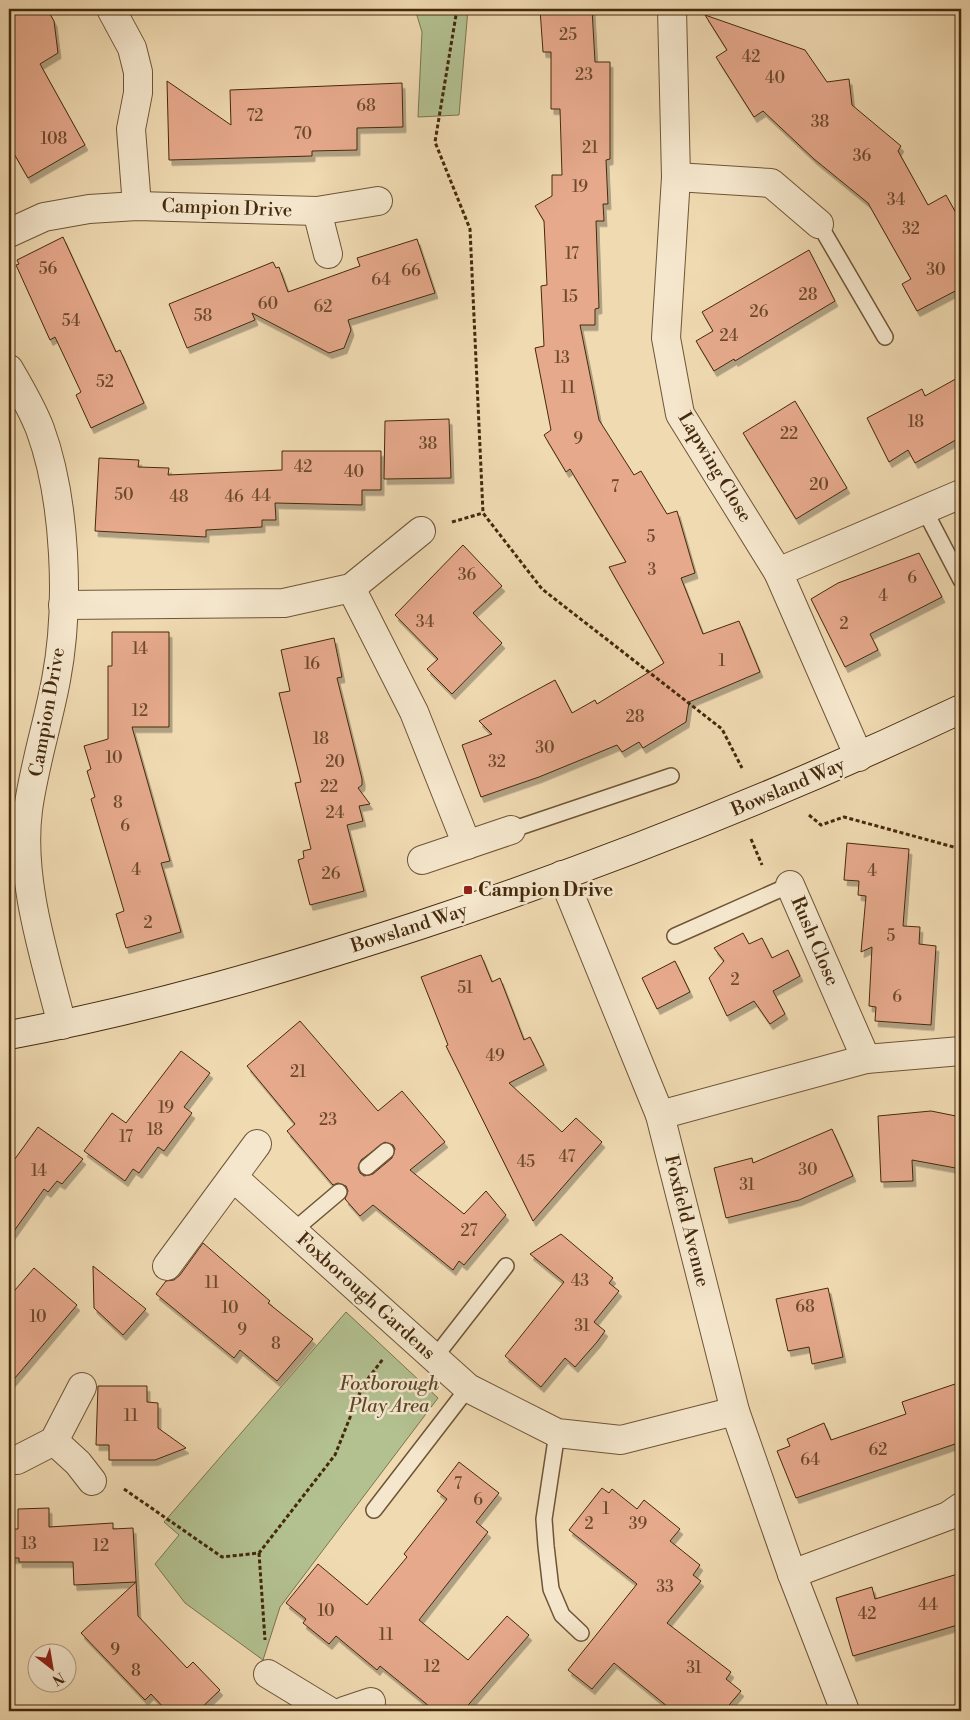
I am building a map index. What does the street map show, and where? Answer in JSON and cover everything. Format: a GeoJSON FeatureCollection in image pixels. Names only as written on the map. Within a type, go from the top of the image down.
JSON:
{"type":"FeatureCollection","features":[{"type":"Feature","properties":{"kind":"street","name":"Campion Drive"},"geometry":{"type":"LineString","coordinates":[[111,9],[132,48],[138,72],[138,93],[131,128],[138,206]]}},
{"type":"Feature","properties":{"kind":"street","name":"Lapwing Close"},"geometry":{"type":"LineString","coordinates":[[672,9],[676,177],[666,338],[680,414],[778,572],[859,757]]}},
{"type":"Feature","properties":{"kind":"street"},"geometry":{"type":"LineString","coordinates":[[676,177],[771,183],[819,224]]}},
{"type":"Feature","properties":{"kind":"street","name":"Campion Drive"},"geometry":{"type":"LineString","coordinates":[[9,232],[44,217],[89,209],[138,206],[317,211],[378,201]]}},
{"type":"Feature","properties":{"kind":"street","name":"Campion Drive"},"geometry":{"type":"LineString","coordinates":[[317,211],[328,254]]}},
{"type":"Feature","properties":{"kind":"street","name":"Campion Drive"},"geometry":{"type":"LineString","coordinates":[[9,369],[40,429],[53,478],[62,542],[63,605],[56,678],[18,811],[28,879],[62,1025]]}},
{"type":"Feature","properties":{"kind":"street"},"geometry":{"type":"LineString","coordinates":[[778,572],[961,494]]}},
{"type":"Feature","properties":{"kind":"street"},"geometry":{"type":"LineString","coordinates":[[63,605],[284,603],[351,588],[421,531]]}},
{"type":"Feature","properties":{"kind":"street"},"geometry":{"type":"LineString","coordinates":[[351,588],[414,712],[467,845]]}},
{"type":"Feature","properties":{"kind":"street","name":"Bowsland Way"},"geometry":{"type":"LineString","coordinates":[[9,1035],[186,997],[326,956],[562,875],[759,800],[859,757],[961,709]]}},
{"type":"Feature","properties":{"kind":"street"},"geometry":{"type":"LineString","coordinates":[[422,860],[511,830]]}},
{"type":"Feature","properties":{"kind":"street","name":"Foxfield Avenue"},"geometry":{"type":"LineString","coordinates":[[562,875],[660,1115],[735,1411],[792,1574],[845,1711]]}},
{"type":"Feature","properties":{"kind":"street","name":"Rush Close"},"geometry":{"type":"LineString","coordinates":[[782,888],[866,1059]]}},
{"type":"Feature","properties":{"kind":"street"},"geometry":{"type":"LineString","coordinates":[[660,1115],[866,1059],[961,1051]]}},
{"type":"Feature","properties":{"kind":"street"},"geometry":{"type":"LineString","coordinates":[[167,1266],[257,1144]]}},
{"type":"Feature","properties":{"kind":"street","name":"Foxborough Gardens"},"geometry":{"type":"LineString","coordinates":[[233,1177],[468,1388],[557,1433],[621,1440],[735,1411]]}},
{"type":"Feature","properties":{"kind":"street"},"geometry":{"type":"LineString","coordinates":[[9,1460],[17,1460],[54,1441],[82,1387]]}},
{"type":"Feature","properties":{"kind":"street"},"geometry":{"type":"LineString","coordinates":[[54,1441],[78,1463],[92,1481]]}},
{"type":"Feature","properties":{"kind":"street"},"geometry":{"type":"LineString","coordinates":[[792,1574],[948,1516],[961,1507]]}},
{"type":"Feature","properties":{"kind":"street"},"geometry":{"type":"LineString","coordinates":[[268,1674],[329,1711]]}},
{"type":"Feature","properties":{"kind":"street"},"geometry":{"type":"LineString","coordinates":[[344,1711],[371,1702]]}},
{"type":"Feature","properties":{"kind":"lane"},"geometry":{"type":"LineString","coordinates":[[819,224],[885,338]]}},
{"type":"Feature","properties":{"kind":"lane"},"geometry":{"type":"LineString","coordinates":[[924,509],[961,580]]}},
{"type":"Feature","properties":{"kind":"lane"},"geometry":{"type":"LineString","coordinates":[[511,830],[670,776]]}},
{"type":"Feature","properties":{"kind":"lane","name":"Rush Close"},"geometry":{"type":"LineString","coordinates":[[675,936],[782,888]]}},
{"type":"Feature","properties":{"kind":"lane"},"geometry":{"type":"LineString","coordinates":[[367,1167],[386,1151]]}},
{"type":"Feature","properties":{"kind":"lane"},"geometry":{"type":"LineString","coordinates":[[293,1231],[339,1192]]}},
{"type":"Feature","properties":{"kind":"lane"},"geometry":{"type":"LineString","coordinates":[[435,1358],[506,1266]]}},
{"type":"Feature","properties":{"kind":"lane"},"geometry":{"type":"LineString","coordinates":[[374,1510],[468,1388]]}},
{"type":"Feature","properties":{"kind":"lane"},"geometry":{"type":"LineString","coordinates":[[557,1433],[544,1519],[551,1589],[562,1615],[581,1633]]}},
{"type":"Feature","properties":{"kind":"path"},"geometry":{"type":"LineString","coordinates":[[457,9],[435,142],[470,228],[483,513],[542,588],[722,729],[759,800],[771,828],[750,837],[782,888]]}},
{"type":"Feature","properties":{"kind":"path"},"geometry":{"type":"LineString","coordinates":[[808,814],[821,825],[844,818],[961,849]]}},
{"type":"Feature","properties":{"kind":"path"},"geometry":{"type":"LineString","coordinates":[[268,1674],[259,1553],[334,1455],[363,1384],[405,1331]]}},
{"type":"Feature","properties":{"kind":"path"},"geometry":{"type":"LineString","coordinates":[[357,1399],[363,1402]]}},
{"type":"Feature","properties":{"kind":"path"},"geometry":{"type":"LineString","coordinates":[[92,1481],[108,1481],[121,1487],[222,1557],[259,1553]]}},
{"type":"Feature","properties":{"kind":"green space"},"geometry":{"type":"Polygon","coordinates":[[[415,9],[468,9],[459,115],[418,117],[422,32],[415,9]]]}},
{"type":"Feature","properties":{"kind":"green space","name":"Foxborough Play Area"},"geometry":{"type":"Polygon","coordinates":[[[346,1312],[438,1398],[280,1607],[263,1660],[185,1603],[155,1564],[179,1535],[164,1522],[346,1312]]]}},
{"type":"Feature","properties":{"kind":"building"},"geometry":{"type":"Polygon","coordinates":[[[9,9],[47,9],[54,21],[58,53],[40,64],[85,145],[28,178],[9,145],[9,9]]]}},
{"type":"Feature","properties":{"kind":"building"},"geometry":{"type":"Polygon","coordinates":[[[540,9],[592,9],[595,62],[610,62],[610,159],[606,160],[608,204],[603,204],[604,221],[596,221],[599,308],[595,309],[595,325],[580,325],[599,420],[634,475],[641,471],[667,514],[677,511],[695,573],[681,578],[703,634],[739,621],[760,672],[689,702],[686,722],[643,748],[639,742],[622,752],[617,745],[539,777],[481,797],[462,745],[492,734],[479,721],[555,680],[572,713],[595,700],[597,704],[664,663],[609,567],[626,562],[570,469],[566,472],[544,435],[551,430],[535,348],[544,346],[541,286],[547,285],[544,221],[535,206],[552,196],[552,175],[562,175],[560,109],[551,109],[551,52],[543,52],[540,9]]]}},
{"type":"Feature","properties":{"kind":"building"},"geometry":{"type":"Polygon","coordinates":[[[705,15],[805,50],[827,82],[849,79],[852,105],[901,146],[898,151],[928,205],[946,195],[961,222],[961,288],[917,311],[902,284],[911,279],[868,203],[814,159],[763,111],[754,117],[716,57],[727,50],[705,15]]]}},
{"type":"Feature","properties":{"kind":"building"},"geometry":{"type":"Polygon","coordinates":[[[167,81],[231,125],[230,90],[402,83],[403,127],[357,128],[357,150],[312,151],[312,156],[169,160],[167,81]]]}},
{"type":"Feature","properties":{"kind":"building"},"geometry":{"type":"Polygon","coordinates":[[[63,237],[116,352],[120,350],[144,403],[91,428],[76,395],[81,392],[55,337],[50,340],[16,265],[19,264],[17,260],[63,237]]]}},
{"type":"Feature","properties":{"kind":"building"},"geometry":{"type":"Polygon","coordinates":[[[417,239],[435,293],[348,320],[351,330],[344,348],[329,353],[252,313],[255,320],[187,348],[169,304],[273,262],[276,268],[279,267],[288,292],[360,266],[357,258],[417,239]]]}},
{"type":"Feature","properties":{"kind":"building"},"geometry":{"type":"Polygon","coordinates":[[[809,250],[835,301],[735,361],[734,359],[714,371],[696,341],[713,331],[702,312],[809,250]]]}},
{"type":"Feature","properties":{"kind":"building"},"geometry":{"type":"Polygon","coordinates":[[[961,376],[961,437],[915,463],[908,450],[889,462],[867,418],[922,389],[925,396],[961,376]]]}},
{"type":"Feature","properties":{"kind":"building"},"geometry":{"type":"Polygon","coordinates":[[[795,401],[847,488],[796,519],[743,433],[795,401]]]}},
{"type":"Feature","properties":{"kind":"building"},"geometry":{"type":"Polygon","coordinates":[[[449,419],[451,478],[384,479],[385,421],[449,419]]]}},
{"type":"Feature","properties":{"kind":"building"},"geometry":{"type":"Polygon","coordinates":[[[282,451],[381,451],[381,490],[362,490],[362,505],[275,503],[276,520],[262,520],[262,527],[206,530],[206,537],[95,531],[99,458],[139,460],[138,467],[169,468],[168,475],[282,470],[282,451]]]}},
{"type":"Feature","properties":{"kind":"building"},"geometry":{"type":"Polygon","coordinates":[[[463,545],[502,586],[473,613],[502,643],[452,694],[427,669],[438,659],[395,615],[463,545]]]}},
{"type":"Feature","properties":{"kind":"building"},"geometry":{"type":"Polygon","coordinates":[[[919,553],[942,597],[870,634],[878,650],[845,667],[811,599],[838,583],[919,553]]]}},
{"type":"Feature","properties":{"kind":"building"},"geometry":{"type":"Polygon","coordinates":[[[112,632],[169,632],[169,727],[132,727],[170,861],[161,863],[181,932],[126,948],[116,914],[124,911],[91,799],[95,797],[87,771],[91,769],[84,746],[108,739],[108,666],[112,666],[112,632]]]}},
{"type":"Feature","properties":{"kind":"building"},"geometry":{"type":"Polygon","coordinates":[[[334,638],[342,677],[337,678],[362,779],[362,785],[358,788],[370,804],[359,806],[363,821],[347,825],[364,891],[310,905],[298,860],[304,858],[303,851],[311,849],[295,783],[301,782],[279,693],[290,691],[281,650],[334,638]]]}},
{"type":"Feature","properties":{"kind":"building"},"geometry":{"type":"Polygon","coordinates":[[[847,843],[909,849],[903,926],[920,927],[919,944],[936,946],[931,1025],[875,1021],[876,1007],[869,1006],[872,947],[861,952],[866,896],[858,895],[859,881],[844,880],[847,843]]]}},
{"type":"Feature","properties":{"kind":"building"},"geometry":{"type":"Polygon","coordinates":[[[743,933],[749,944],[762,938],[772,958],[788,950],[800,976],[773,991],[785,1014],[770,1024],[754,1001],[727,1016],[709,978],[724,961],[714,948],[743,933]]]}},
{"type":"Feature","properties":{"kind":"building"},"geometry":{"type":"Polygon","coordinates":[[[481,955],[492,982],[500,978],[524,1040],[530,1037],[544,1065],[509,1083],[562,1132],[576,1118],[602,1142],[533,1221],[446,1046],[448,1045],[421,977],[481,955]]]}},
{"type":"Feature","properties":{"kind":"building"},"geometry":{"type":"Polygon","coordinates":[[[675,961],[690,992],[657,1009],[642,978],[675,961]]]}},
{"type":"Feature","properties":{"kind":"building"},"geometry":{"type":"Polygon","coordinates":[[[300,1021],[378,1111],[402,1091],[445,1142],[410,1170],[464,1214],[486,1191],[506,1215],[464,1265],[459,1261],[453,1270],[373,1205],[360,1216],[345,1199],[348,1191],[346,1186],[338,1183],[333,1185],[287,1131],[295,1124],[247,1066],[300,1021]],[[385,1142],[361,1160],[358,1168],[360,1173],[364,1176],[373,1174],[392,1158],[395,1149],[393,1145],[385,1142]]]}},
{"type":"Feature","properties":{"kind":"building"},"geometry":{"type":"Polygon","coordinates":[[[181,1051],[210,1073],[184,1107],[192,1113],[164,1151],[158,1147],[139,1173],[133,1169],[125,1181],[84,1151],[112,1113],[126,1123],[181,1051]]]}},
{"type":"Feature","properties":{"kind":"building"},"geometry":{"type":"Polygon","coordinates":[[[931,1111],[961,1117],[961,1169],[912,1160],[913,1181],[881,1182],[878,1116],[931,1111]]]}},
{"type":"Feature","properties":{"kind":"building"},"geometry":{"type":"Polygon","coordinates":[[[38,1127],[83,1159],[62,1184],[57,1181],[48,1192],[44,1189],[9,1238],[9,1167],[38,1127]]]}},
{"type":"Feature","properties":{"kind":"building"},"geometry":{"type":"Polygon","coordinates":[[[832,1129],[853,1176],[799,1200],[726,1218],[714,1168],[752,1158],[753,1163],[832,1129]]]}},
{"type":"Feature","properties":{"kind":"building"},"geometry":{"type":"Polygon","coordinates":[[[561,1234],[613,1278],[609,1283],[619,1291],[594,1322],[605,1331],[597,1342],[575,1367],[565,1358],[541,1387],[505,1356],[564,1282],[530,1254],[561,1234]]]}},
{"type":"Feature","properties":{"kind":"building"},"geometry":{"type":"Polygon","coordinates":[[[203,1243],[270,1301],[268,1303],[313,1339],[277,1381],[240,1350],[234,1358],[156,1294],[166,1281],[174,1280],[180,1275],[203,1243]]]}},
{"type":"Feature","properties":{"kind":"building"},"geometry":{"type":"Polygon","coordinates":[[[93,1266],[146,1309],[123,1335],[94,1308],[93,1266]]]}},
{"type":"Feature","properties":{"kind":"building"},"geometry":{"type":"Polygon","coordinates":[[[34,1268],[77,1305],[9,1385],[9,1297],[34,1268]]]}},
{"type":"Feature","properties":{"kind":"building"},"geometry":{"type":"Polygon","coordinates":[[[828,1288],[843,1357],[812,1364],[809,1347],[788,1351],[776,1299],[828,1288]]]}},
{"type":"Feature","properties":{"kind":"building"},"geometry":{"type":"Polygon","coordinates":[[[961,1382],[961,1442],[796,1498],[777,1451],[790,1446],[787,1439],[824,1423],[831,1440],[906,1414],[902,1402],[961,1382]]]}},
{"type":"Feature","properties":{"kind":"building"},"geometry":{"type":"Polygon","coordinates":[[[98,1386],[147,1386],[147,1402],[158,1403],[158,1428],[186,1448],[155,1460],[109,1460],[109,1445],[96,1445],[98,1386]]]}},
{"type":"Feature","properties":{"kind":"building"},"geometry":{"type":"Polygon","coordinates":[[[459,1462],[499,1493],[476,1522],[488,1532],[419,1620],[468,1660],[507,1616],[529,1635],[463,1711],[435,1711],[380,1666],[377,1670],[336,1636],[329,1644],[303,1623],[306,1619],[286,1603],[318,1564],[367,1605],[407,1557],[404,1554],[447,1499],[437,1491],[459,1462]]]}},
{"type":"Feature","properties":{"kind":"building"},"geometry":{"type":"Polygon","coordinates":[[[602,1488],[609,1493],[612,1489],[637,1509],[644,1500],[680,1529],[670,1541],[700,1565],[693,1575],[701,1581],[667,1623],[731,1672],[726,1679],[741,1691],[724,1711],[673,1711],[614,1663],[592,1689],[568,1670],[637,1584],[569,1530],[602,1488]]]}},
{"type":"Feature","properties":{"kind":"building"},"geometry":{"type":"Polygon","coordinates":[[[49,1508],[49,1527],[113,1523],[113,1529],[133,1528],[138,1616],[187,1668],[193,1662],[220,1690],[198,1711],[167,1711],[151,1694],[145,1700],[81,1633],[136,1582],[74,1585],[73,1562],[19,1562],[19,1558],[9,1558],[9,1529],[18,1529],[18,1509],[49,1508]]]}},
{"type":"Feature","properties":{"kind":"building"},"geometry":{"type":"Polygon","coordinates":[[[961,1573],[961,1624],[853,1656],[836,1598],[872,1587],[875,1599],[961,1573]]]}},
{"type":"Feature","properties":{"kind":"place","name":"Campion Drive"},"geometry":{"type":"Point","coordinates":[468,890]}}]}
